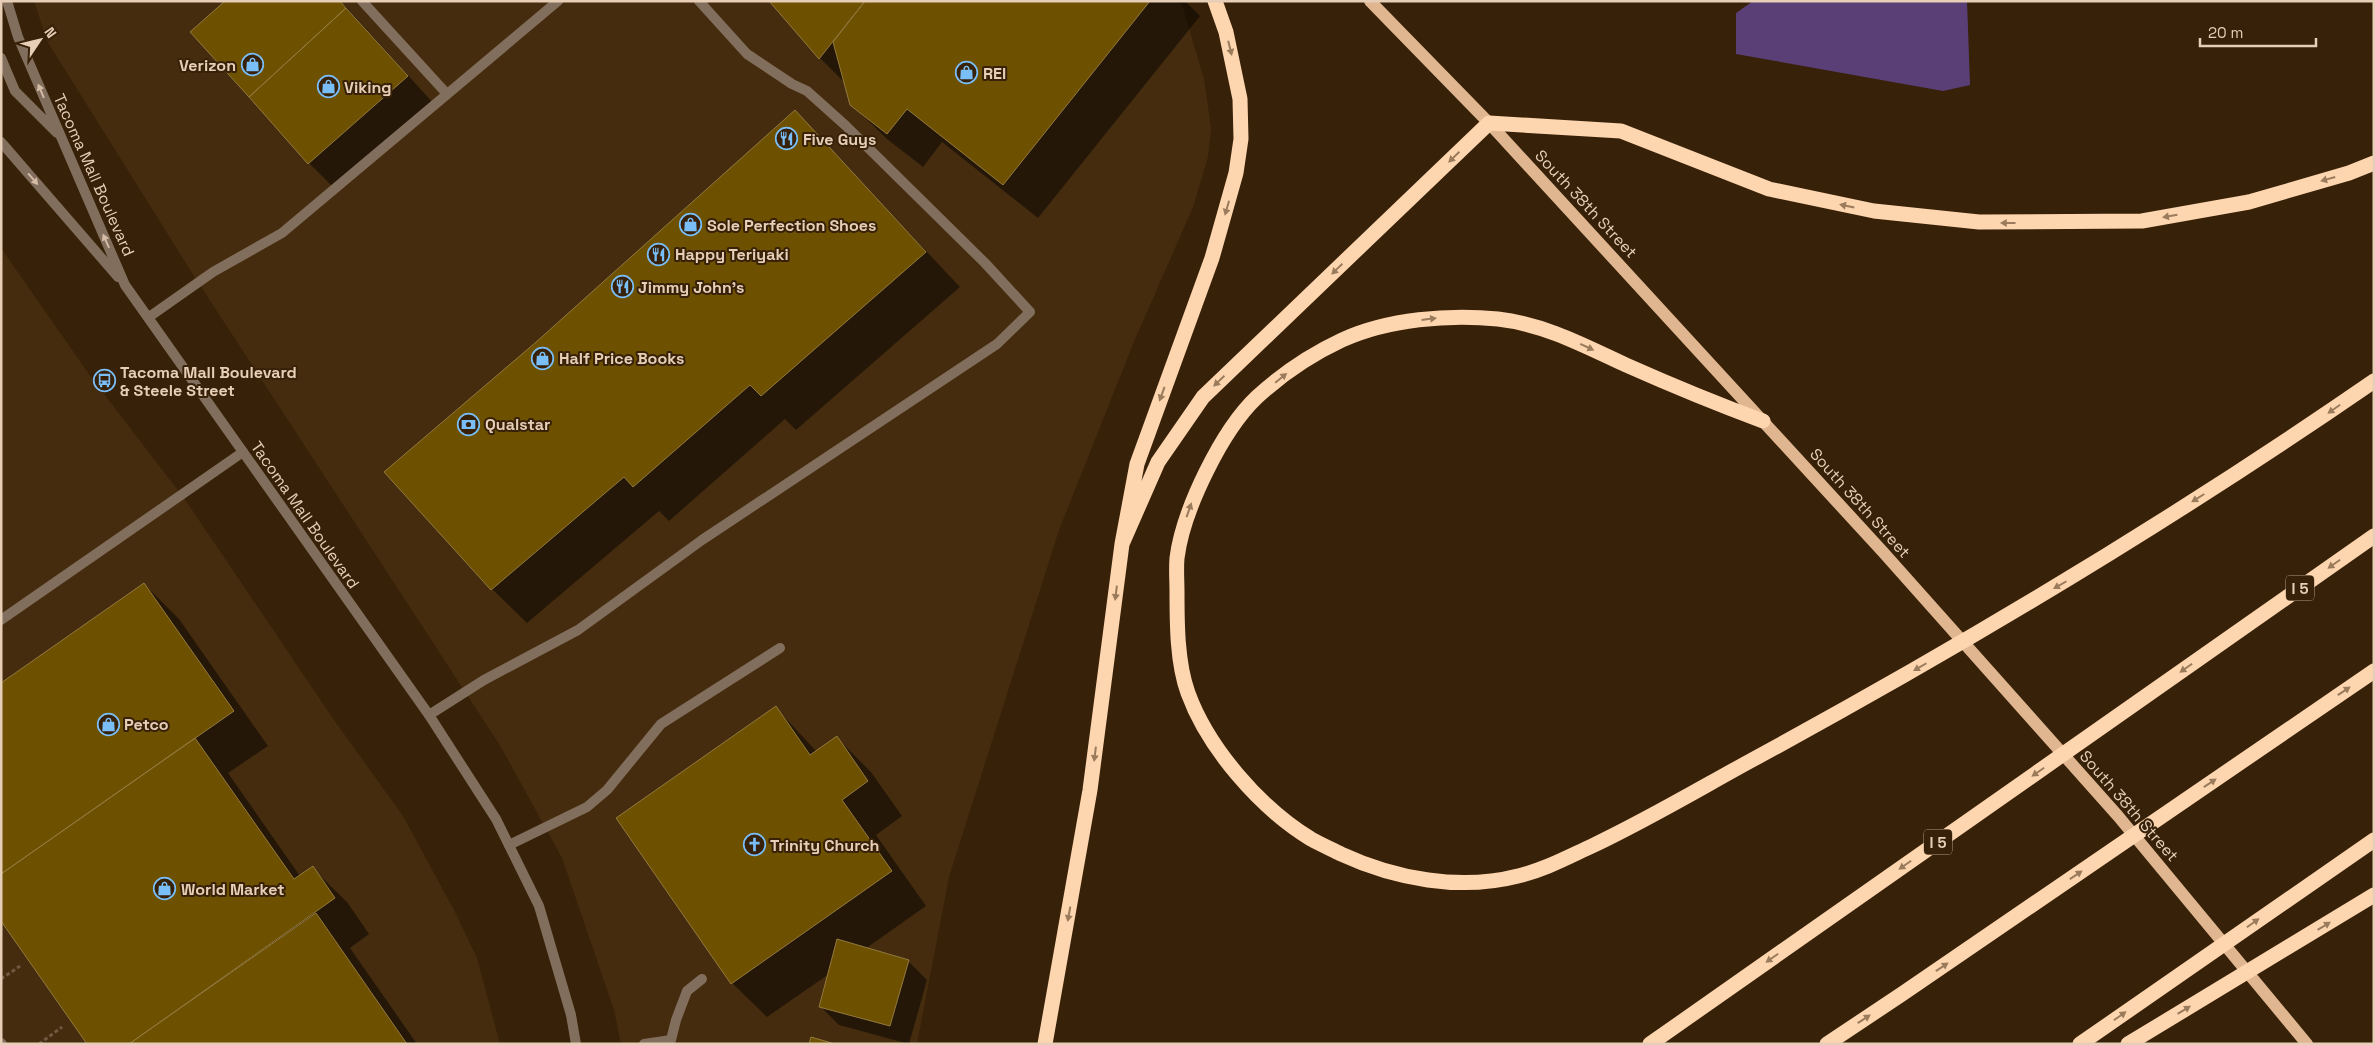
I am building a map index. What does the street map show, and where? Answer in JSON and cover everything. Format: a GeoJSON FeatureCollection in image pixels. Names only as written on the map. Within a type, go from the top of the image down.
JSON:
{"type":"FeatureCollection","features":[{"type":"Feature","properties":{"kind":"highway"},"geometry":{"type":"LineString","coordinates":[[1045,1044],[1090,790],[1122,544],[1136,464],[1212,258],[1236,173],[1240,139],[1240,99],[1226,32],[1215,1]]}},
{"type":"Feature","properties":{"kind":"highway"},"geometry":{"type":"LineString","coordinates":[[1122,544],[1158,462],[1203,397],[1489,123],[1621,130],[1769,189],[1874,211],[1979,222],[2142,222],[2249,202],[2374,163]]}},
{"type":"Feature","properties":{"kind":"highway"},"geometry":{"type":"LineString","coordinates":[[1763,421],[1698,397],[1562,336],[1505,320],[1449,316],[1402,322],[1344,339],[1292,370],[1253,400],[1216,452],[1189,509],[1177,557],[1177,630],[1187,691],[1215,746],[1260,800],[1310,838],[1366,865],[1420,880],[1466,882],[1517,877],[1558,862],[1622,832],[1860,702],[2074,577],[2270,453],[2374,381]]}},
{"type":"Feature","properties":{"kind":"highway","name":"I 5"},"geometry":{"type":"LineString","coordinates":[[1650,1044],[2374,536]]}},
{"type":"Feature","properties":{"kind":"highway"},"geometry":{"type":"LineString","coordinates":[[1827,1044],[2374,671]]}},
{"type":"Feature","properties":{"kind":"highway"},"geometry":{"type":"LineString","coordinates":[[2080,1044],[2374,840]]}},
{"type":"Feature","properties":{"kind":"highway"},"geometry":{"type":"LineString","coordinates":[[2128,1044],[2374,896]]}},
{"type":"Feature","properties":{"kind":"main road","name":"South 38th Street"},"geometry":{"type":"LineString","coordinates":[[1370,1],[1489,123],[1883,552],[2118,816],[2307,1044]]}},
{"type":"Feature","properties":{"kind":"street","name":"Tacoma Mall Boulevard"},"geometry":{"type":"LineString","coordinates":[[7,1],[18,37],[126,285],[429,715],[464,767],[509,845],[539,906],[571,1015],[576,1044]]}},
{"type":"Feature","properties":{"kind":"street"},"geometry":{"type":"LineString","coordinates":[[362,1],[447,94]]}},
{"type":"Feature","properties":{"kind":"street"},"geometry":{"type":"LineString","coordinates":[[149,316],[213,272],[282,232],[558,1]]}},
{"type":"Feature","properties":{"kind":"street"},"geometry":{"type":"LineString","coordinates":[[429,715],[484,680],[578,630],[702,540],[997,344],[1030,312],[984,262],[846,125],[807,91],[792,84],[747,54],[699,1]]}},
{"type":"Feature","properties":{"kind":"street"},"geometry":{"type":"LineString","coordinates":[[1,58],[15,91],[61,137]]}},
{"type":"Feature","properties":{"kind":"street"},"geometry":{"type":"LineString","coordinates":[[1,142],[126,285]]}},
{"type":"Feature","properties":{"kind":"street"},"geometry":{"type":"LineString","coordinates":[[1,620],[243,452]]}},
{"type":"Feature","properties":{"kind":"street"},"geometry":{"type":"LineString","coordinates":[[509,845],[587,807],[607,790],[661,724],[780,648]]}},
{"type":"Feature","properties":{"kind":"street"},"geometry":{"type":"LineString","coordinates":[[644,1044],[671,1040],[676,1020],[688,991],[702,979]]}},
{"type":"Feature","properties":{"kind":"path"},"geometry":{"type":"LineString","coordinates":[[1,979],[20,966]]}},
{"type":"Feature","properties":{"kind":"path"},"geometry":{"type":"LineString","coordinates":[[39,1044],[62,1027]]}},
{"type":"Feature","properties":{"kind":"shaded area"},"geometry":{"type":"Polygon","coordinates":[[[34,1],[1179,1],[1183,8],[1204,79],[1211,128],[1208,157],[1193,207],[1133,344],[1059,530],[949,877],[917,1044],[621,1044],[614,1010],[562,858],[501,747],[194,276],[47,41],[34,1]]]}},
{"type":"Feature","properties":{"kind":"shaded area"},"geometry":{"type":"Polygon","coordinates":[[[1753,1],[1967,1],[1970,85],[1943,91],[1736,54],[1736,13],[1753,1]]]}},
{"type":"Feature","properties":{"kind":"shaded area"},"geometry":{"type":"Polygon","coordinates":[[[1,248],[91,377],[186,501],[334,720],[403,816],[454,910],[477,958],[500,1044],[1,1044],[1,248]]]}},
{"type":"Feature","properties":{"kind":"building","name":"Verizon"},"geometry":{"type":"Polygon","coordinates":[[[225,1],[340,1],[346,8],[249,97],[190,32],[225,1]]]}},
{"type":"Feature","properties":{"kind":"building"},"geometry":{"type":"Polygon","coordinates":[[[769,1],[865,1],[819,59],[769,1]]]}},
{"type":"Feature","properties":{"kind":"building","name":"REI"},"geometry":{"type":"Polygon","coordinates":[[[865,1],[1150,1],[1003,185],[907,109],[887,134],[850,105],[833,42],[865,1]]]}},
{"type":"Feature","properties":{"kind":"building","name":"Viking"},"geometry":{"type":"Polygon","coordinates":[[[346,8],[408,76],[308,164],[249,97],[346,8]]]}},
{"type":"Feature","properties":{"kind":"building"},"geometry":{"type":"Polygon","coordinates":[[[795,110],[926,252],[761,396],[750,385],[633,487],[624,477],[491,590],[384,472],[535,343],[795,110]]]}},
{"type":"Feature","properties":{"kind":"building","name":"Petco"},"geometry":{"type":"Polygon","coordinates":[[[144,583],[234,711],[1,874],[1,683],[144,583]]]}},
{"type":"Feature","properties":{"kind":"building","name":"Trinity Church"},"geometry":{"type":"Polygon","coordinates":[[[776,706],[810,755],[837,736],[868,781],[842,800],[892,871],[731,984],[616,818],[776,706]]]}},
{"type":"Feature","properties":{"kind":"building","name":"World Market"},"geometry":{"type":"Polygon","coordinates":[[[195,738],[294,879],[313,866],[335,898],[129,1044],[87,1044],[1,921],[1,874],[195,738]]]}},
{"type":"Feature","properties":{"kind":"building"},"geometry":{"type":"Polygon","coordinates":[[[316,913],[407,1044],[129,1044],[316,913]]]}},
{"type":"Feature","properties":{"kind":"building"},"geometry":{"type":"Polygon","coordinates":[[[837,939],[909,960],[890,1026],[819,1007],[837,939]]]}},
{"type":"Feature","properties":{"kind":"building"},"geometry":{"type":"Polygon","coordinates":[[[811,1037],[835,1044],[809,1044],[811,1037]]]}},
{"type":"Feature","properties":{"kind":"place","name":"Verizon"},"geometry":{"type":"Point","coordinates":[252,65]}},
{"type":"Feature","properties":{"kind":"place","name":"REI"},"geometry":{"type":"Point","coordinates":[967,73]}},
{"type":"Feature","properties":{"kind":"place","name":"Viking"},"geometry":{"type":"Point","coordinates":[328,87]}},
{"type":"Feature","properties":{"kind":"place","name":"Five Guys"},"geometry":{"type":"Point","coordinates":[787,139]}},
{"type":"Feature","properties":{"kind":"place","name":"Sole Perfection Shoes"},"geometry":{"type":"Point","coordinates":[691,225]}},
{"type":"Feature","properties":{"kind":"place","name":"Happy Teriyaki"},"geometry":{"type":"Point","coordinates":[659,254]}},
{"type":"Feature","properties":{"kind":"place","name":"Jimmy John's"},"geometry":{"type":"Point","coordinates":[622,287]}},
{"type":"Feature","properties":{"kind":"place","name":"Half Price Books"},"geometry":{"type":"Point","coordinates":[543,358]}},
{"type":"Feature","properties":{"kind":"place","name":"Tacoma Mall Boulevard & Steele Street"},"geometry":{"type":"Point","coordinates":[104,381]}},
{"type":"Feature","properties":{"kind":"place","name":"Qualstar"},"geometry":{"type":"Point","coordinates":[469,424]}},
{"type":"Feature","properties":{"kind":"place","name":"Petco"},"geometry":{"type":"Point","coordinates":[108,724]}},
{"type":"Feature","properties":{"kind":"place","name":"Trinity Church"},"geometry":{"type":"Point","coordinates":[754,845]}},
{"type":"Feature","properties":{"kind":"place","name":"World Market"},"geometry":{"type":"Point","coordinates":[165,889]}}]}
